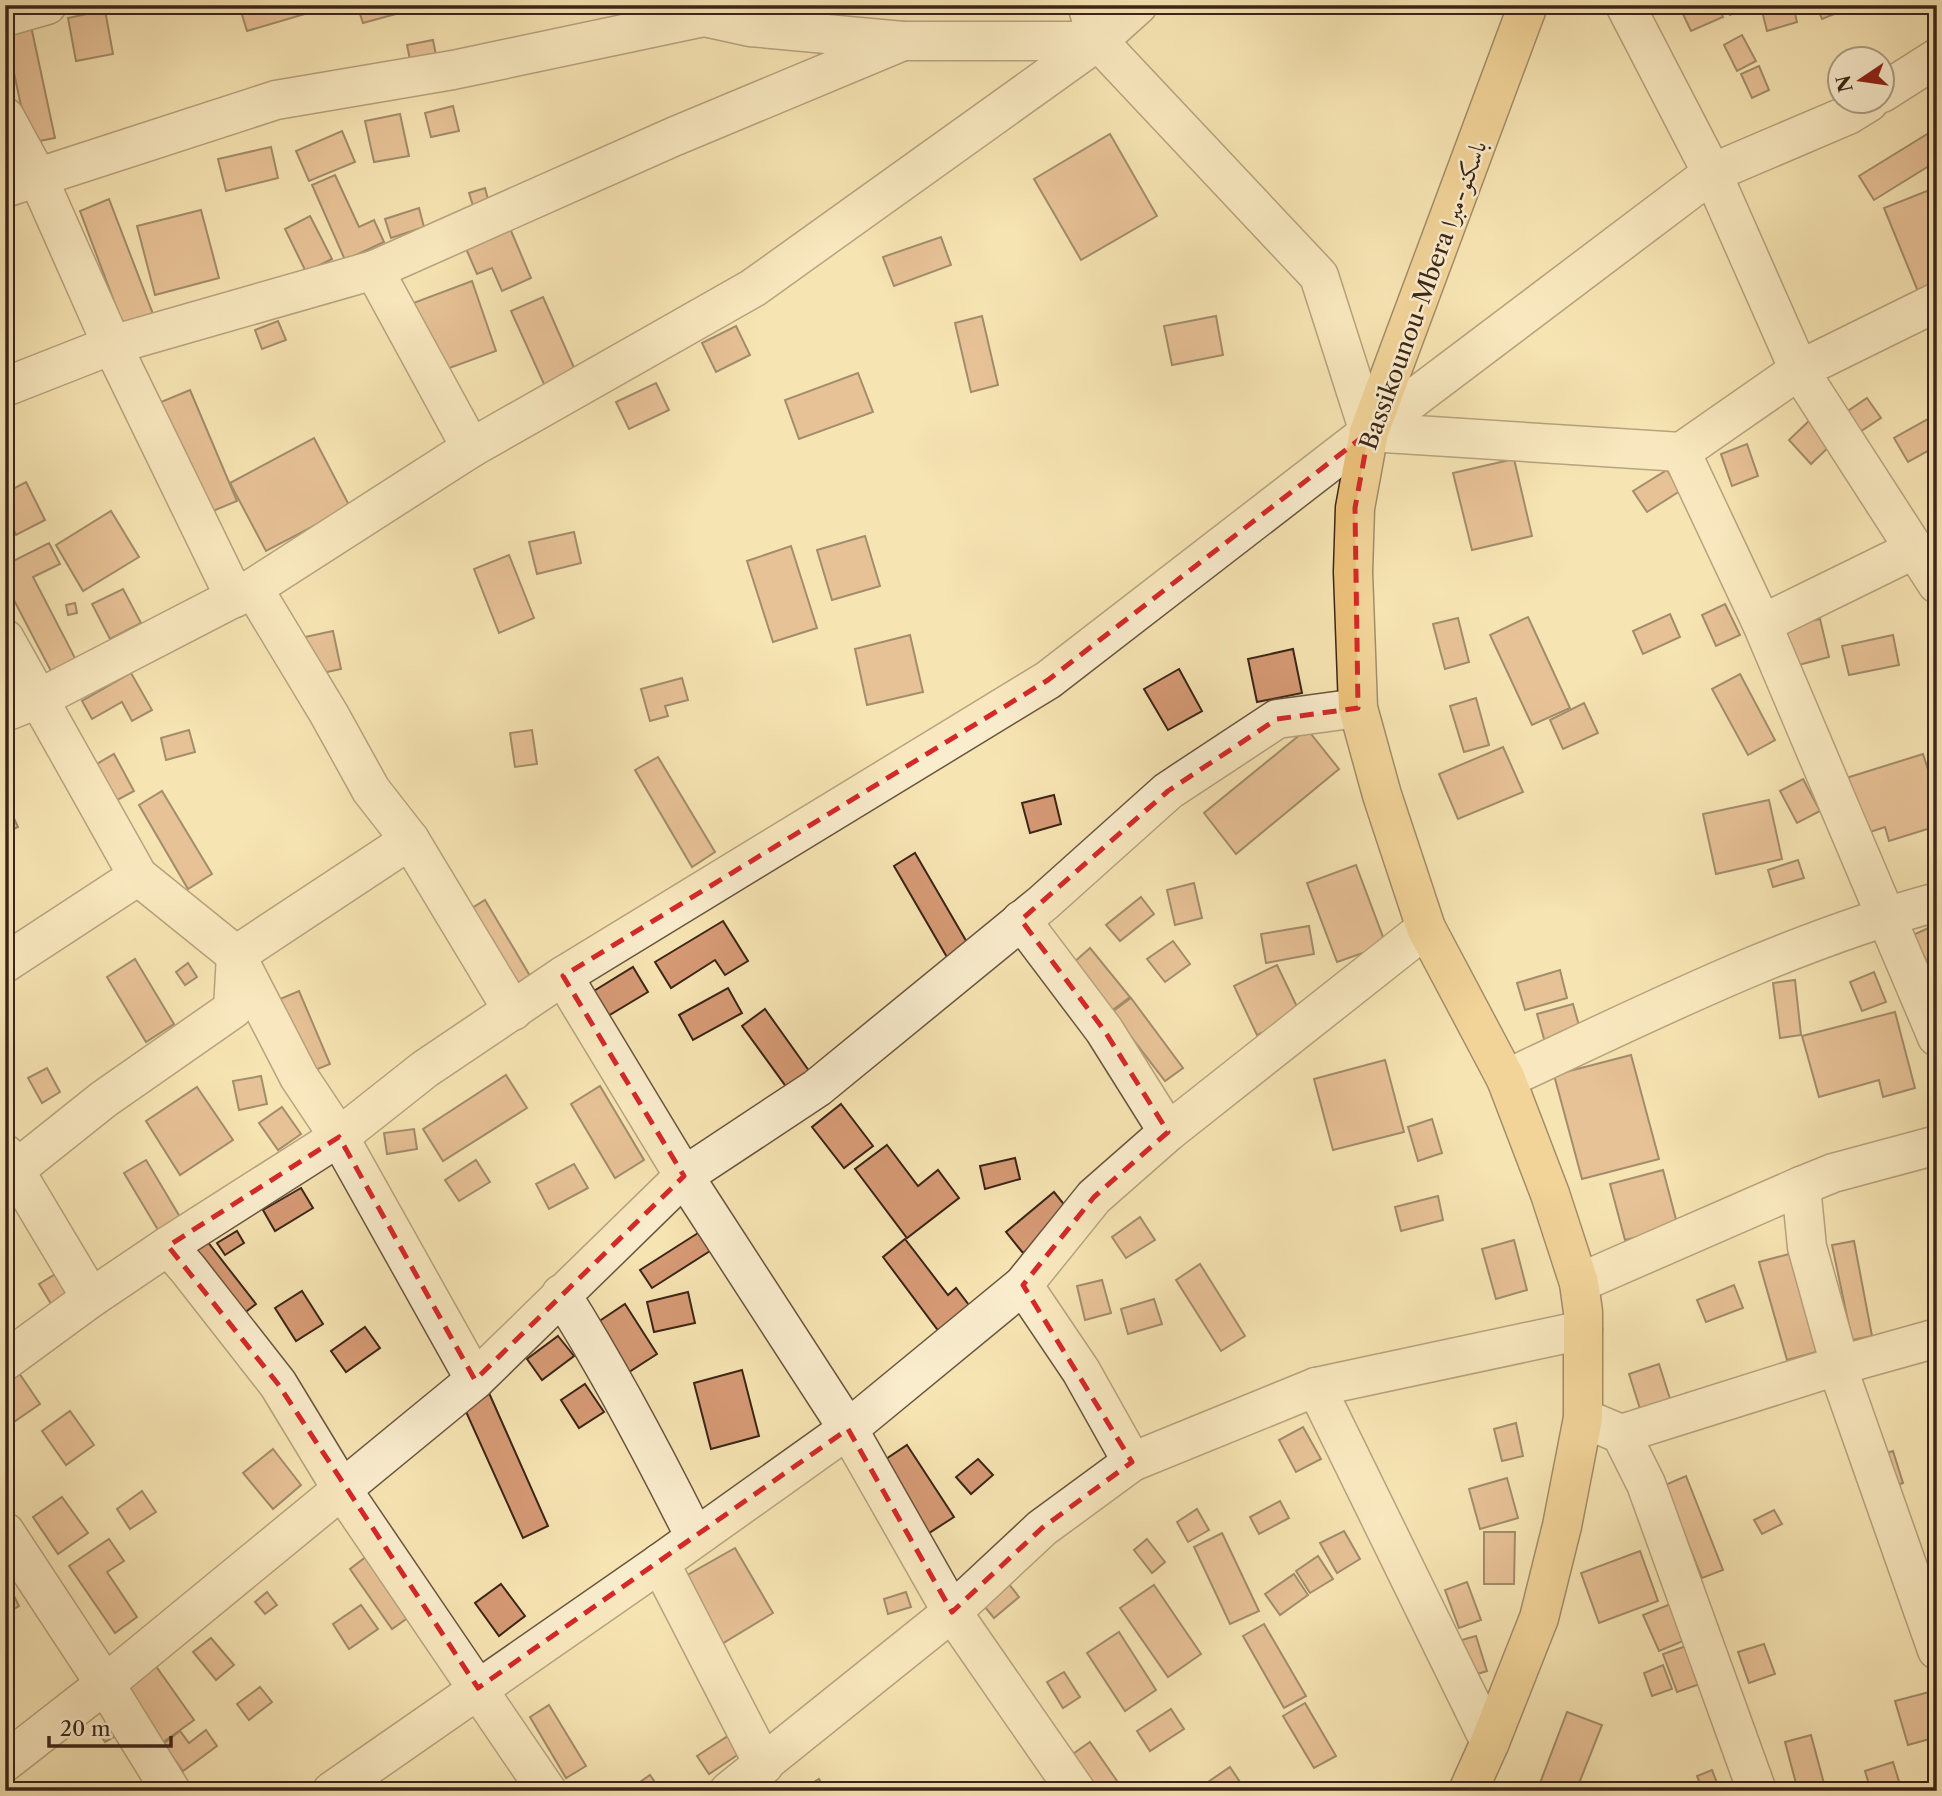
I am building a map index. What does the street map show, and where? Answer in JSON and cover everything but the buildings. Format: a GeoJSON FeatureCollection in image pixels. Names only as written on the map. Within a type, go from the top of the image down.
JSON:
{"type":"FeatureCollection","features":[{"type":"Feature","properties":{"kind":"main road","name":"Bassikounou-Mbera باسكنو-مبرا"},"geometry":{"type":"LineString","coordinates":[[1468,1791],[1539,1619],[1562,1526],[1583,1418],[1583,1330],[1579,1283],[1550,1194],[1506,1079],[1426,928],[1382,795],[1358,708],[1353,572],[1354,508],[1369,432],[1528,5]]}},
{"type":"Feature","properties":{"kind":"street"},"geometry":{"type":"LineString","coordinates":[[5,18],[47,5]]}},
{"type":"Feature","properties":{"kind":"street"},"geometry":{"type":"LineString","coordinates":[[22,183],[276,100],[453,70],[717,14],[903,41],[1092,23],[1138,5]]}},
{"type":"Feature","properties":{"kind":"street"},"geometry":{"type":"LineString","coordinates":[[1625,5],[1712,173],[1799,370],[1937,584]]}},
{"type":"Feature","properties":{"kind":"street"},"geometry":{"type":"LineString","coordinates":[[1092,23],[1319,276],[1369,432]]}},
{"type":"Feature","properties":{"kind":"street"},"geometry":{"type":"LineString","coordinates":[[5,712],[40,698],[244,593],[471,448],[753,288],[1092,23]]}},
{"type":"Feature","properties":{"kind":"street"},"geometry":{"type":"LineString","coordinates":[[5,387],[112,345],[374,270],[673,137],[903,41]]}},
{"type":"Feature","properties":{"kind":"street"},"geometry":{"type":"LineString","coordinates":[[1896,84],[1937,58]]}},
{"type":"Feature","properties":{"kind":"street"},"geometry":{"type":"LineString","coordinates":[[5,1361],[167,1246],[339,1137],[425,1069],[563,976],[1048,680],[1369,432],[1712,173],[1846,116]]}},
{"type":"Feature","properties":{"kind":"street"},"geometry":{"type":"LineString","coordinates":[[5,117],[22,183],[244,593],[329,714],[371,790],[410,840],[513,1010]]}},
{"type":"Feature","properties":{"kind":"street"},"geometry":{"type":"LineString","coordinates":[[374,270],[471,448]]}},
{"type":"Feature","properties":{"kind":"street"},"geometry":{"type":"LineString","coordinates":[[1369,432],[1681,452],[1799,370],[1937,302]]}},
{"type":"Feature","properties":{"kind":"street"},"geometry":{"type":"LineString","coordinates":[[1681,452],[1762,624],[1937,1037]]}},
{"type":"Feature","properties":{"kind":"street"},"geometry":{"type":"LineString","coordinates":[[1762,624],[1913,550]]}},
{"type":"Feature","properties":{"kind":"street"},"geometry":{"type":"LineString","coordinates":[[5,639],[138,876],[236,955],[299,1077],[339,1137],[475,1380]]}},
{"type":"Feature","properties":{"kind":"street"},"geometry":{"type":"LineString","coordinates":[[5,1762],[343,1491],[475,1380],[684,1176],[817,1088],[1043,903],[1168,791],[1277,719],[1358,708]]}},
{"type":"Feature","properties":{"kind":"street"},"geometry":{"type":"LineString","coordinates":[[236,955],[410,840]]}},
{"type":"Feature","properties":{"kind":"street"},"geometry":{"type":"LineString","coordinates":[[5,963],[138,876]]}},
{"type":"Feature","properties":{"kind":"street"},"geometry":{"type":"LineString","coordinates":[[1506,1079],[1720,979],[1884,916],[1937,902]]}},
{"type":"Feature","properties":{"kind":"street"},"geometry":{"type":"LineString","coordinates":[[1021,920],[1104,1030],[1168,1132]]}},
{"type":"Feature","properties":{"kind":"street"},"geometry":{"type":"LineString","coordinates":[[331,1791],[848,1429],[1023,1285],[1094,1197],[1168,1132],[1426,928]]}},
{"type":"Feature","properties":{"kind":"street"},"geometry":{"type":"LineString","coordinates":[[91,1298],[8,1167],[233,1009],[236,955]]}},
{"type":"Feature","properties":{"kind":"street"},"geometry":{"type":"LineString","coordinates":[[563,976],[684,1176],[848,1429],[952,1612],[1076,1791]]}},
{"type":"Feature","properties":{"kind":"street"},"geometry":{"type":"LineString","coordinates":[[1579,1283],[1833,1173],[1937,1145]]}},
{"type":"Feature","properties":{"kind":"street"},"geometry":{"type":"LineString","coordinates":[[1801,1186],[1807,1247],[1838,1366],[1937,1650]]}},
{"type":"Feature","properties":{"kind":"street"},"geometry":{"type":"LineString","coordinates":[[167,1246],[278,1384],[343,1491],[547,1791]]}},
{"type":"Feature","properties":{"kind":"street"},"geometry":{"type":"LineString","coordinates":[[1023,1285],[1081,1371],[1132,1462]]}},
{"type":"Feature","properties":{"kind":"street"},"geometry":{"type":"LineString","coordinates":[[561,1294],[645,1438],[695,1538]]}},
{"type":"Feature","properties":{"kind":"street"},"geometry":{"type":"LineString","coordinates":[[729,1791],[952,1612],[1042,1528],[1132,1462],[1316,1387],[1583,1330]]}},
{"type":"Feature","properties":{"kind":"street"},"geometry":{"type":"LineString","coordinates":[[1583,1418],[1621,1434],[1937,1338]]}},
{"type":"Feature","properties":{"kind":"street"},"geometry":{"type":"LineString","coordinates":[[1316,1387],[1490,1742]]}},
{"type":"Feature","properties":{"kind":"street"},"geometry":{"type":"LineString","coordinates":[[1621,1434],[1646,1484],[1757,1791]]}},
{"type":"Feature","properties":{"kind":"street"},"geometry":{"type":"LineString","coordinates":[[5,1532],[105,1684],[171,1791]]}},
{"type":"Feature","properties":{"kind":"street"},"geometry":{"type":"LineString","coordinates":[[660,1563],[764,1765]]}},
{"type":"Feature","properties":{"kind":"highlighted area"},"geometry":{"type":"Polygon","coordinates":[[[1369,432],[1355,508],[1358,708],[1277,719],[1168,791],[1021,920],[1104,1030],[1168,1132],[1094,1197],[1023,1285],[1132,1462],[1042,1528],[952,1612],[848,1429],[478,1688],[278,1384],[168,1246],[339,1137],[475,1380],[684,1176],[563,976],[1048,680],[1369,432]]]}}]}
